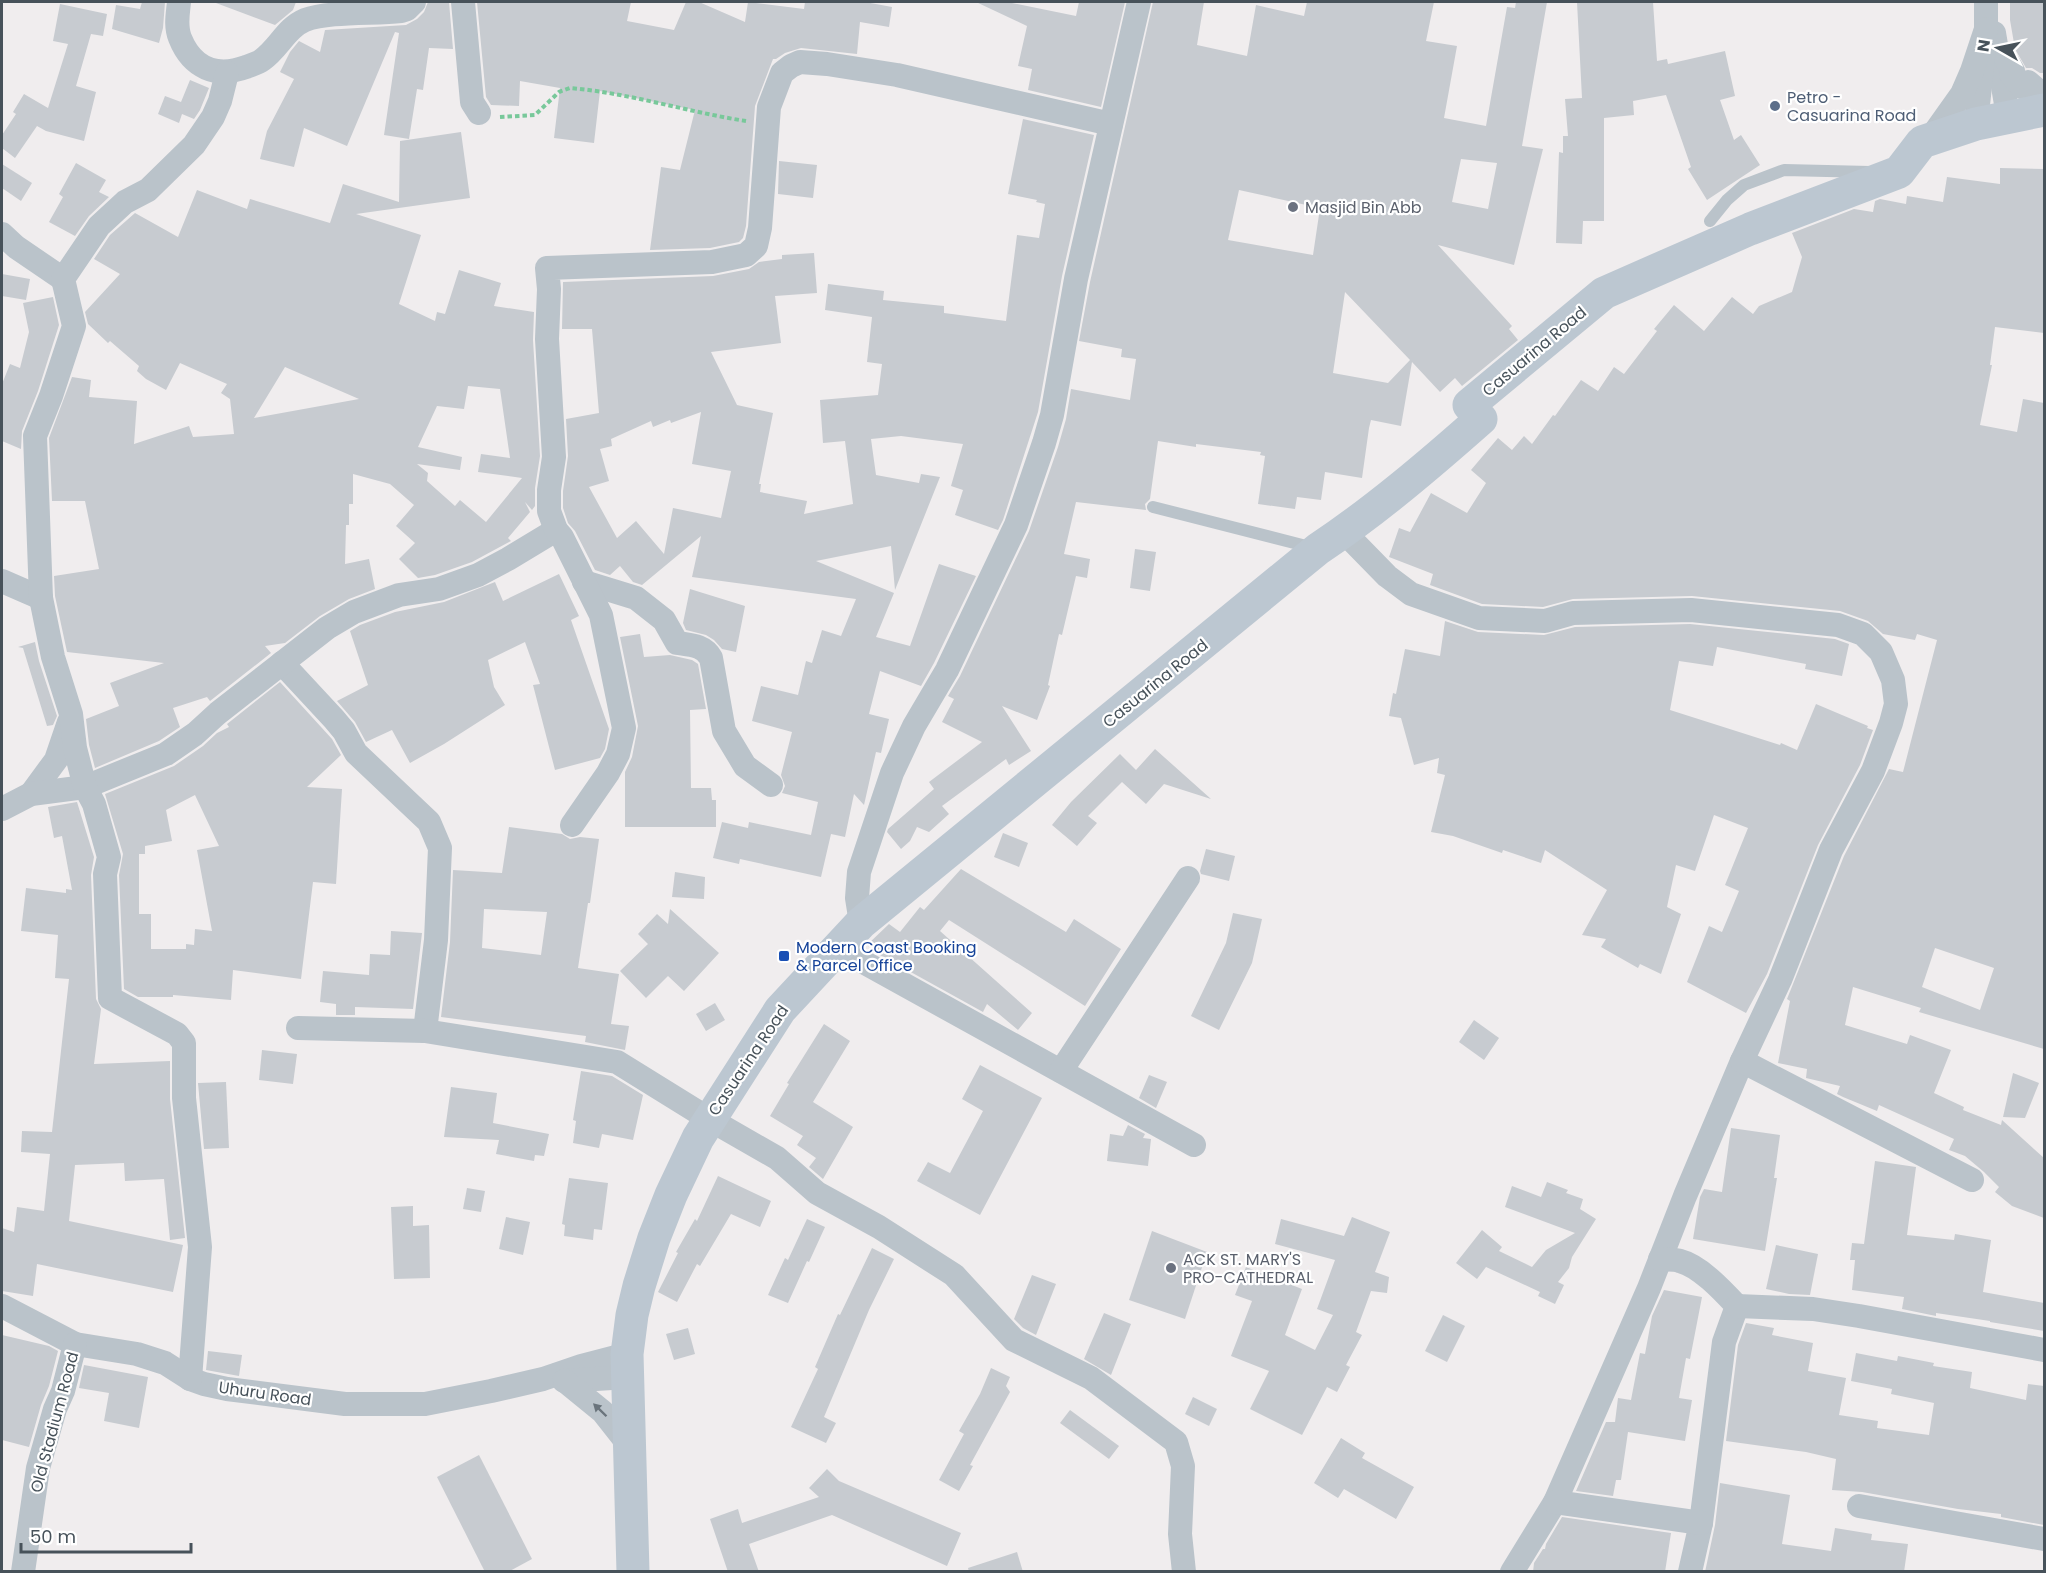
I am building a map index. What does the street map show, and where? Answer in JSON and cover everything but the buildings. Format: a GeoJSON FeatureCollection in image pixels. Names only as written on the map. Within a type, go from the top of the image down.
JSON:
{"type":"FeatureCollection","features":[{"type":"Feature","properties":{"kind":"street"},"geometry":{"type":"LineString","coordinates":[[179,2],[178,30],[186,48],[197,63],[204,68],[227,73],[261,61],[290,29],[306,19],[401,11],[414,2]]}},
{"type":"Feature","properties":{"kind":"street"},"geometry":{"type":"LineString","coordinates":[[464,2],[472,102],[479,113]]}},
{"type":"Feature","properties":{"kind":"street"},"geometry":{"type":"LineString","coordinates":[[861,923],[857,898],[859,872],[892,773],[914,726],[947,670],[1016,525],[1044,443],[1052,415],[1076,279],[1139,2]]}},
{"type":"Feature","properties":{"kind":"street"},"geometry":{"type":"LineString","coordinates":[[1986,2],[1989,28],[2008,116]]}},
{"type":"Feature","properties":{"kind":"street"},"geometry":{"type":"LineString","coordinates":[[1989,28],[2007,53],[2004,55],[2013,71],[2011,74],[2022,87],[2028,82],[2044,96]]}},
{"type":"Feature","properties":{"kind":"street"},"geometry":{"type":"LineString","coordinates":[[1976,124],[1989,28]]}},
{"type":"Feature","properties":{"kind":"street"},"geometry":{"type":"LineString","coordinates":[[1930,139],[1962,94],[1989,28]]}},
{"type":"Feature","properties":{"kind":"street"},"geometry":{"type":"LineString","coordinates":[[572,825],[608,773],[618,754],[624,728],[601,615],[556,530],[549,511],[549,490],[554,457],[547,339],[549,289],[547,268],[701,262],[746,255],[756,246],[760,228],[767,124],[771,99],[782,73],[800,62],[897,75],[1111,124]]}},
{"type":"Feature","properties":{"kind":"street"},"geometry":{"type":"LineString","coordinates":[[63,279],[99,226],[126,202],[148,190],[194,145],[220,102],[227,73]]}},
{"type":"Feature","properties":{"kind":"street"},"geometry":{"type":"LineString","coordinates":[[1899,172],[1922,142],[1976,124],[2044,110]]}},
{"type":"Feature","properties":{"kind":"street","name":"Casuarina Road"},"geometry":{"type":"LineString","coordinates":[[633,1572],[628,1366],[632,1315],[654,1238],[698,1138],[780,1010],[861,923],[1331,540],[1450,447],[1480,419],[1469,405],[1604,293],[1750,229],[1899,172]]}},
{"type":"Feature","properties":{"kind":"street"},"geometry":{"type":"LineString","coordinates":[[6,245],[63,279],[74,326],[36,436],[41,598],[53,657],[71,714],[75,748],[109,857],[105,874],[110,998],[177,1034],[184,1043],[184,1098],[200,1246],[190,1379]]}},
{"type":"Feature","properties":{"kind":"street"},"geometry":{"type":"LineString","coordinates":[[2,809],[31,794],[85,786],[166,754],[195,734],[218,713],[327,628],[354,612],[399,596],[439,589],[478,575],[556,530]]}},
{"type":"Feature","properties":{"kind":"street"},"geometry":{"type":"LineString","coordinates":[[1331,540],[1411,594],[1479,618],[1545,621],[1573,613],[1691,610],[1838,625],[1863,634],[1881,652],[1893,680],[1896,704],[1873,771],[1831,850],[1780,980],[1742,1061],[1660,1259],[1555,1502],[1512,1572]]}},
{"type":"Feature","properties":{"kind":"street"},"geometry":{"type":"LineString","coordinates":[[2,581],[41,598]]}},
{"type":"Feature","properties":{"kind":"street"},"geometry":{"type":"LineString","coordinates":[[584,582],[636,598],[664,620],[677,643],[703,648],[708,652],[724,731],[745,766],[771,785]]}},
{"type":"Feature","properties":{"kind":"street"},"geometry":{"type":"LineString","coordinates":[[282,663],[344,731],[356,753],[429,822],[440,848],[436,940],[425,1031]]}},
{"type":"Feature","properties":{"kind":"street"},"geometry":{"type":"LineString","coordinates":[[31,794],[56,760],[71,714]]}},
{"type":"Feature","properties":{"kind":"street"},"geometry":{"type":"LineString","coordinates":[[1061,1071],[1188,878]]}},
{"type":"Feature","properties":{"kind":"street"},"geometry":{"type":"LineString","coordinates":[[838,948],[1194,1145]]}},
{"type":"Feature","properties":{"kind":"street"},"geometry":{"type":"LineString","coordinates":[[298,1028],[425,1031],[617,1062],[777,1158],[817,1192],[879,1227],[954,1275],[1014,1340],[1091,1378],[1176,1442],[1183,1466],[1180,1534],[1184,1572]]}},
{"type":"Feature","properties":{"kind":"street"},"geometry":{"type":"LineString","coordinates":[[1742,1061],[1972,1180]]}},
{"type":"Feature","properties":{"kind":"street"},"geometry":{"type":"LineString","coordinates":[[1660,1259],[1687,1263],[1719,1286],[1737,1306],[1813,1309],[2044,1350]]}},
{"type":"Feature","properties":{"kind":"street","name":"Uhuru Road"},"geometry":{"type":"LineString","coordinates":[[2,1306],[75,1344],[137,1354],[165,1363],[190,1379],[227,1389],[345,1404],[425,1404],[563,1375],[628,1366]]}},
{"type":"Feature","properties":{"kind":"street"},"geometry":{"type":"LineString","coordinates":[[1690,1572],[1701,1523],[1724,1342],[1737,1306]]}},
{"type":"Feature","properties":{"kind":"street"},"geometry":{"type":"LineString","coordinates":[[629,1445],[603,1412],[563,1375],[620,1332],[632,1315]]}},
{"type":"Feature","properties":{"kind":"street","name":"Old Stadium Road"},"geometry":{"type":"LineString","coordinates":[[23,1572],[38,1468],[55,1408],[63,1391],[75,1344]]}},
{"type":"Feature","properties":{"kind":"street"},"geometry":{"type":"LineString","coordinates":[[1555,1502],[1701,1523]]}},
{"type":"Feature","properties":{"kind":"street"},"geometry":{"type":"LineString","coordinates":[[1859,1506],[2044,1539]]}},
{"type":"Feature","properties":{"kind":"lane"},"geometry":{"type":"LineString","coordinates":[[1710,221],[1726,200],[1744,185],[1784,170],[1899,172]]}},
{"type":"Feature","properties":{"kind":"lane"},"geometry":{"type":"LineString","coordinates":[[1153,507],[1331,540]]}},
{"type":"Feature","properties":{"kind":"path"},"geometry":{"type":"LineString","coordinates":[[479,113],[496,117],[535,115],[559,93],[570,88],[648,100],[718,117],[767,124]]}},
{"type":"Feature","properties":{"kind":"place","name":"Petro - Casuarina Road"},"geometry":{"type":"Point","coordinates":[1775,106]}},
{"type":"Feature","properties":{"kind":"place","name":"Masjid Bin Abb"},"geometry":{"type":"Point","coordinates":[1293,207]}},
{"type":"Feature","properties":{"kind":"place","name":"Modern Coast Booking & Parcel Office"},"geometry":{"type":"Point","coordinates":[784,956]}},
{"type":"Feature","properties":{"kind":"place","name":"ACK ST. MARY'S PRO-CATHEDRAL"},"geometry":{"type":"Point","coordinates":[1171,1268]}}]}
